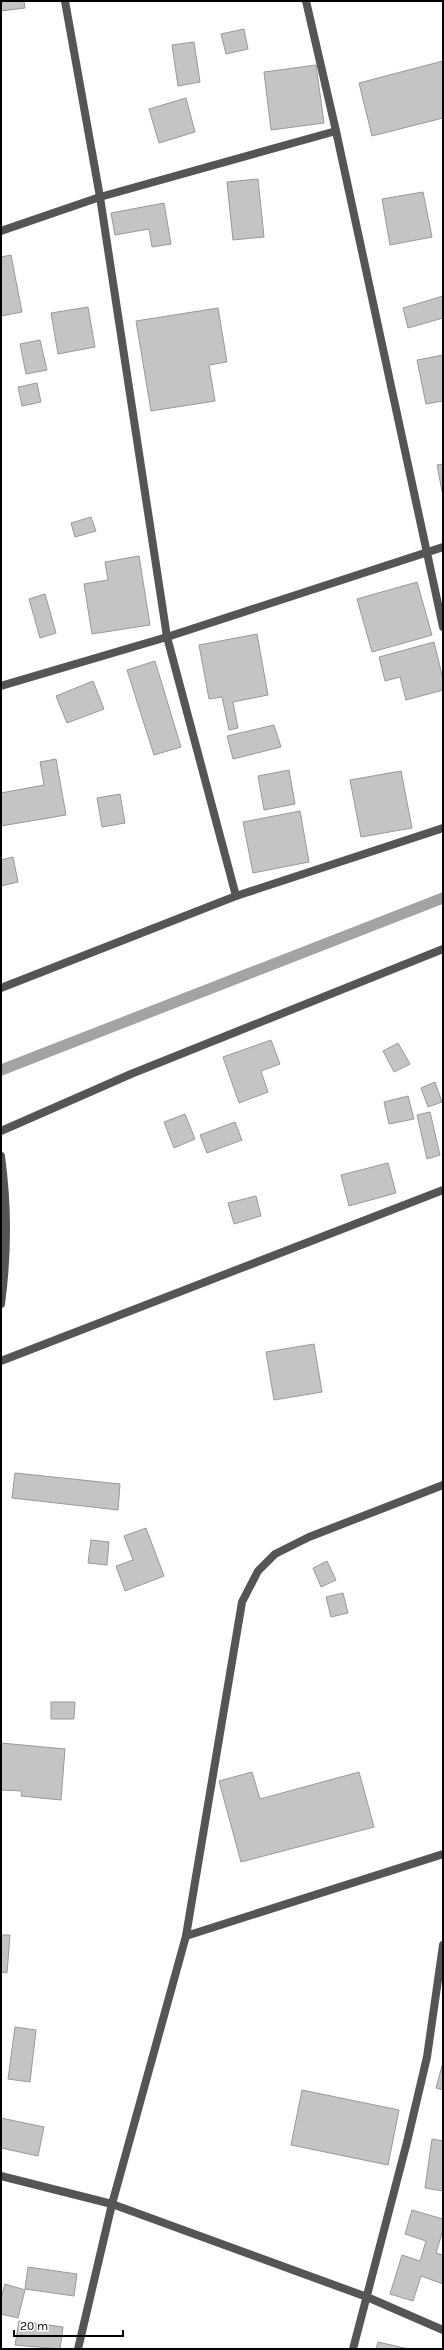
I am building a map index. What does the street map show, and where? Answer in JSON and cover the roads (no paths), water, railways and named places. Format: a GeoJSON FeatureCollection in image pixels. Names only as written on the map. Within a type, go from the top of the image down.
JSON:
{"type":"FeatureCollection","features":[{"type":"Feature","properties":{"kind":"street"},"geometry":{"type":"LineString","coordinates":[[64,1],[100,197],[167,637],[236,896]]}},
{"type":"Feature","properties":{"kind":"street"},"geometry":{"type":"LineString","coordinates":[[306,1],[336,131],[425,552],[443,627]]}},
{"type":"Feature","properties":{"kind":"street"},"geometry":{"type":"LineString","coordinates":[[1,231],[100,197],[336,131]]}},
{"type":"Feature","properties":{"kind":"street"},"geometry":{"type":"LineString","coordinates":[[1,686],[167,637],[443,547]]}},
{"type":"Feature","properties":{"kind":"street"},"geometry":{"type":"LineString","coordinates":[[1,988],[236,896],[443,828]]}},
{"type":"Feature","properties":{"kind":"street"},"geometry":{"type":"LineString","coordinates":[[1,1131],[131,1074],[443,949]]}},
{"type":"Feature","properties":{"kind":"street"},"geometry":{"type":"LineString","coordinates":[[1,1156],[7,1200],[6,1271],[1,1304]]}},
{"type":"Feature","properties":{"kind":"street"},"geometry":{"type":"LineString","coordinates":[[1,1361],[443,1190]]}},
{"type":"Feature","properties":{"kind":"street"},"geometry":{"type":"LineString","coordinates":[[78,2349],[112,2204],[186,1936],[242,1602],[258,1570],[275,1554],[310,1537],[443,1484]]}},
{"type":"Feature","properties":{"kind":"street"},"geometry":{"type":"LineString","coordinates":[[186,1936],[443,1854]]}},
{"type":"Feature","properties":{"kind":"street"},"geometry":{"type":"LineString","coordinates":[[353,2349],[427,2057],[443,1945]]}},
{"type":"Feature","properties":{"kind":"street"},"geometry":{"type":"LineString","coordinates":[[1,2176],[112,2204],[367,2297],[443,2330]]}},
{"type":"Feature","properties":{"kind":"waterway"},"geometry":{"type":"LineString","coordinates":[[1,1070],[443,898]]}}]}
